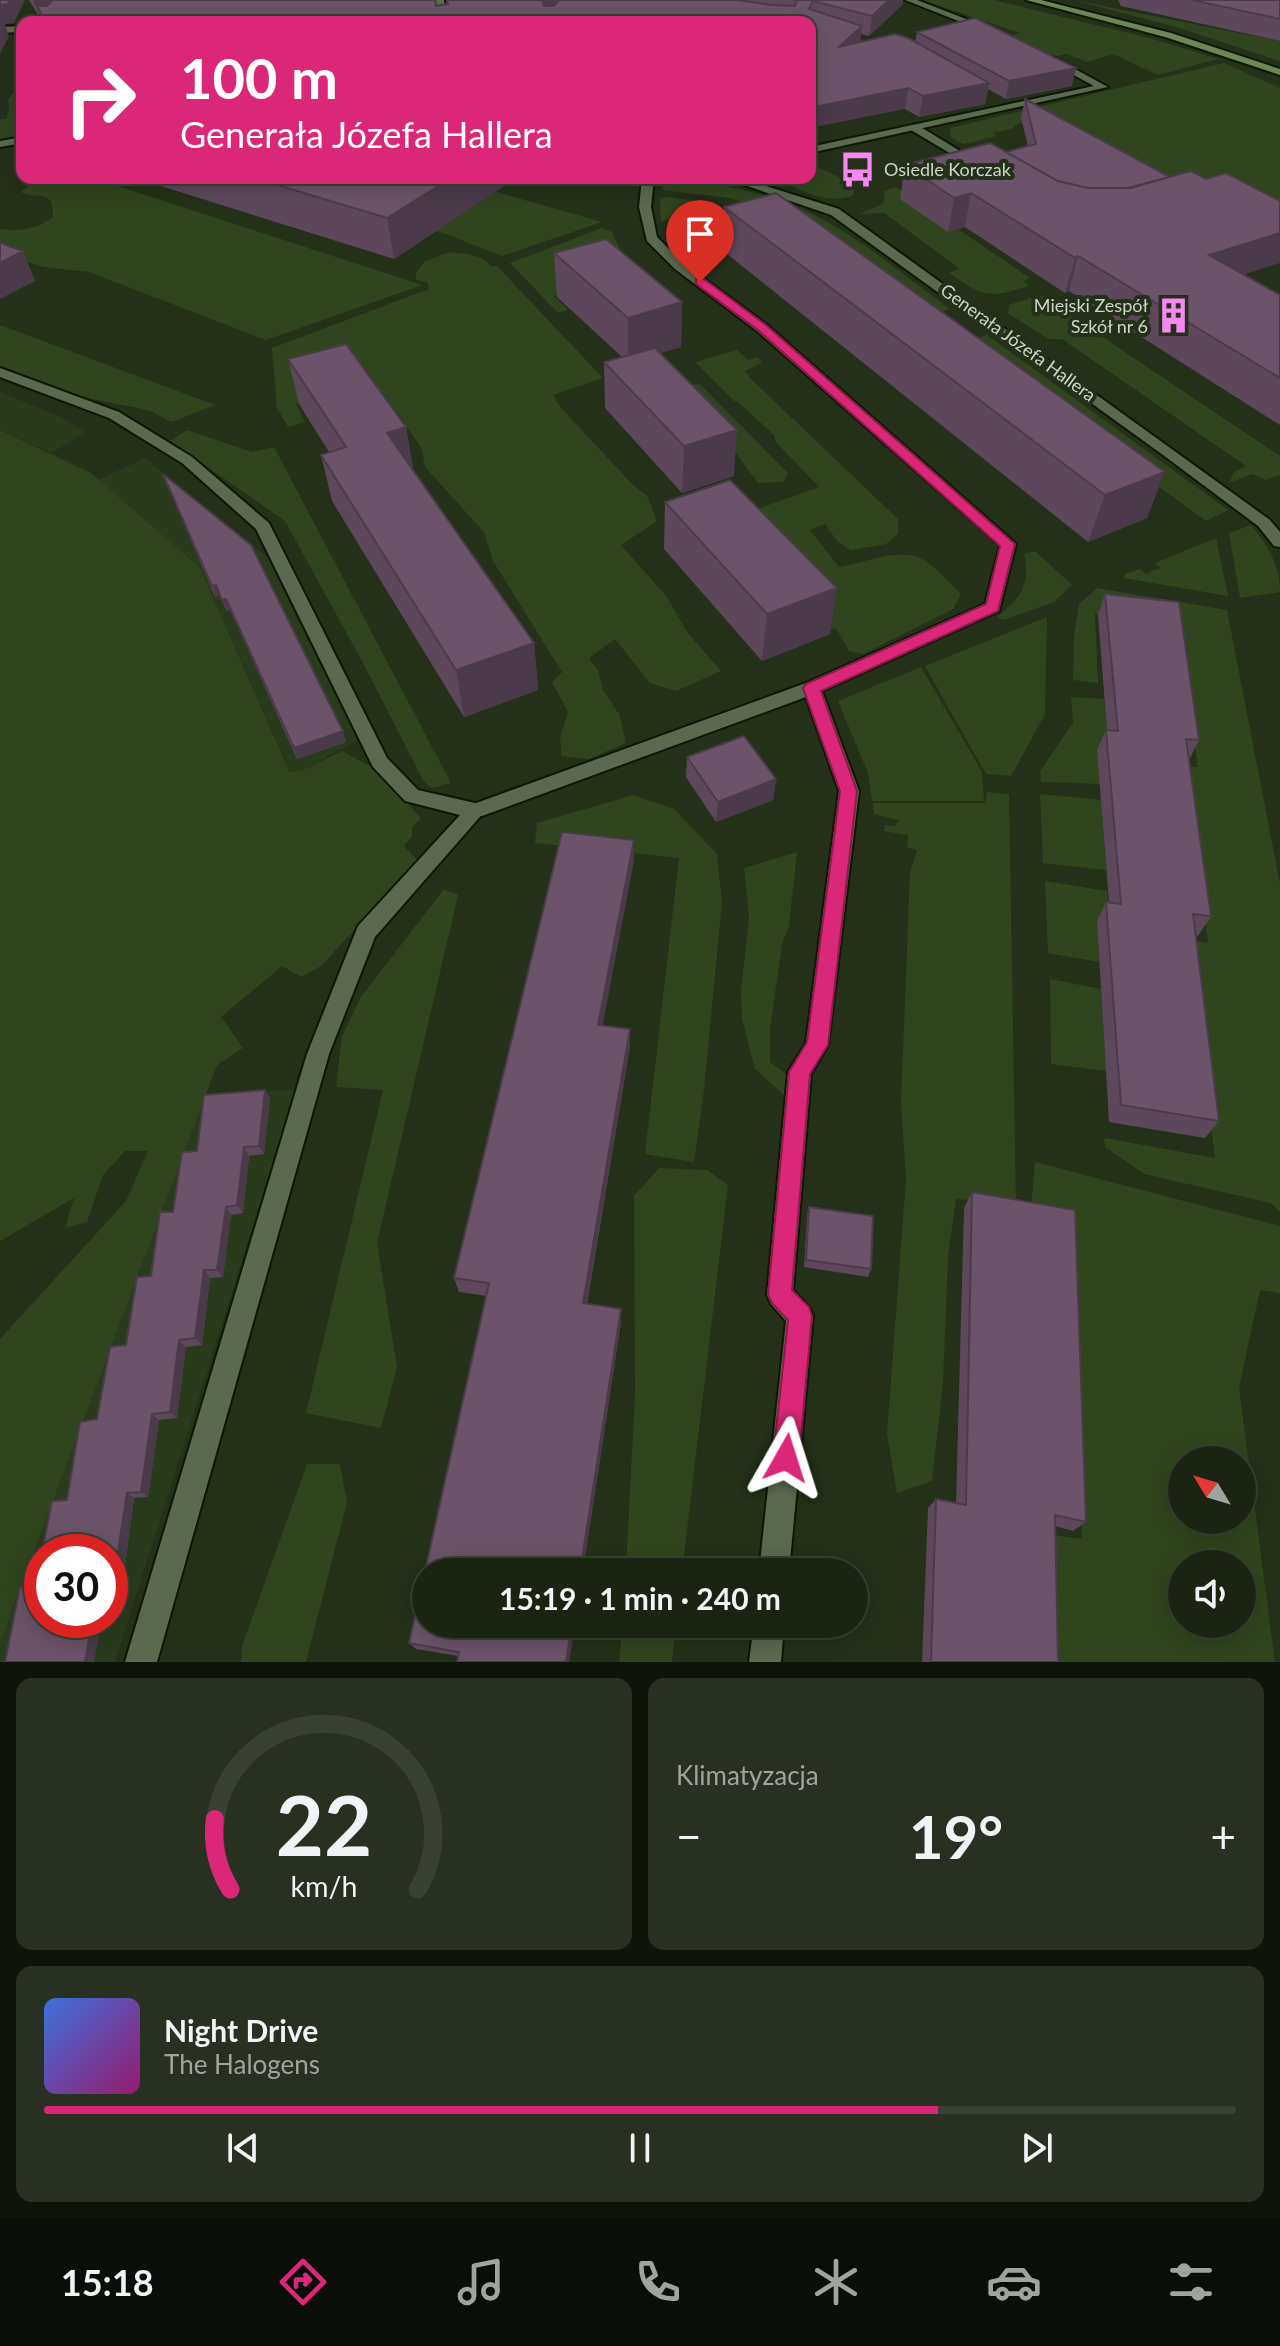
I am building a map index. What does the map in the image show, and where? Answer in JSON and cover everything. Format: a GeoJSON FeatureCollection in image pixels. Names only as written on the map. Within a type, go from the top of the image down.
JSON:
{"type":"FeatureCollection","features":[{"type":"Feature","properties":{"kind":"street"},"geometry":{"type":"LineString","coordinates":[[909,0],[1004,36]]}},
{"type":"Feature","properties":{"kind":"street"},"geometry":{"type":"LineString","coordinates":[[1030,0],[1168,35],[1280,72]]}},
{"type":"Feature","properties":{"kind":"street"},"geometry":{"type":"LineString","coordinates":[[816,149],[1104,88],[1046,57]]}},
{"type":"Feature","properties":{"kind":"street"},"geometry":{"type":"LineString","coordinates":[[985,95],[1011,110]]}},
{"type":"Feature","properties":{"kind":"street"},"geometry":{"type":"LineString","coordinates":[[915,128],[990,172]]}},
{"type":"Feature","properties":{"kind":"street"},"geometry":{"type":"LineString","coordinates":[[141,1662],[307,1092],[366,932],[475,811],[812,688],[993,607],[1008,544],[762,328],[670,257],[651,238],[646,222],[648,184]]}},
{"type":"Feature","properties":{"kind":"street","name":"Generała Józefa Hallera"},"geometry":{"type":"LineString","coordinates":[[750,184],[835,212],[1264,523],[1280,542]]}},
{"type":"Feature","properties":{"kind":"street"},"geometry":{"type":"LineString","coordinates":[[0,372],[114,415],[187,460],[263,526],[380,762],[412,796],[475,811]]}},
{"type":"Feature","properties":{"kind":"street"},"geometry":{"type":"LineString","coordinates":[[775,1558],[800,1316],[780,1295],[800,1072],[817,1045],[849,791],[812,688]]}},
{"type":"Feature","properties":{"kind":"street"},"geometry":{"type":"LineString","coordinates":[[765,1662],[768,1638]]}},
{"type":"Feature","properties":{"kind":"shaded area"},"geometry":{"type":"Polygon","coordinates":[[[922,0],[993,0],[1153,39],[1218,59],[1158,75],[1113,54],[1087,62],[1067,54],[1051,57],[1010,36],[1020,33],[922,0]]]}},
{"type":"Feature","properties":{"kind":"shaded area"},"geometry":{"type":"Polygon","coordinates":[[[1073,0],[1280,41],[1280,61],[1176,27],[1073,0]]]}},
{"type":"Feature","properties":{"kind":"shaded area"},"geometry":{"type":"Polygon","coordinates":[[[1224,63],[1280,88],[1280,213],[1186,190],[1050,116],[993,133],[997,136],[964,144],[951,138],[950,128],[1224,63]]]}},
{"type":"Feature","properties":{"kind":"shaded area"},"geometry":{"type":"Polygon","coordinates":[[[16,90],[16,136],[0,141],[0,119],[6,119],[8,99],[16,90]]]}},
{"type":"Feature","properties":{"kind":"shaded area"},"geometry":{"type":"Polygon","coordinates":[[[816,168],[839,178],[854,190],[853,195],[836,199],[816,196],[791,184],[816,184],[816,168]]]}},
{"type":"Feature","properties":{"kind":"shaded area"},"geometry":{"type":"Polygon","coordinates":[[[31,184],[111,184],[422,285],[266,340],[89,272],[43,267],[0,253],[0,229],[28,229],[53,217],[48,198],[20,192],[31,184]]]}},
{"type":"Feature","properties":{"kind":"shaded area"},"geometry":{"type":"Polygon","coordinates":[[[279,184],[469,184],[602,222],[502,256],[446,234],[279,184]]]}},
{"type":"Feature","properties":{"kind":"shaded area"},"geometry":{"type":"Polygon","coordinates":[[[665,184],[717,184],[794,206],[863,245],[950,309],[927,316],[761,207],[729,198],[662,190],[665,184]]]}},
{"type":"Feature","properties":{"kind":"shaded area"},"geometry":{"type":"Polygon","coordinates":[[[896,187],[1030,278],[1023,281],[1029,286],[995,294],[979,291],[949,273],[960,269],[884,213],[860,214],[882,204],[884,191],[896,187]]]}},
{"type":"Feature","properties":{"kind":"shaded area"},"geometry":{"type":"Polygon","coordinates":[[[666,197],[707,203],[661,222],[660,199],[666,197]]]}},
{"type":"Feature","properties":{"kind":"shaded area"},"geometry":{"type":"Polygon","coordinates":[[[602,228],[612,232],[621,252],[621,277],[554,296],[568,310],[558,313],[510,263],[602,228]]]}},
{"type":"Feature","properties":{"kind":"shaded area"},"geometry":{"type":"Polygon","coordinates":[[[449,252],[478,257],[492,267],[496,265],[603,378],[553,395],[561,408],[647,496],[657,521],[621,545],[667,597],[687,632],[721,671],[676,691],[650,683],[615,639],[589,658],[598,670],[603,690],[620,716],[626,743],[589,759],[562,756],[560,738],[568,712],[552,682],[562,672],[493,561],[484,532],[425,467],[422,449],[398,413],[388,402],[359,387],[296,404],[305,422],[288,427],[277,408],[272,348],[429,289],[427,282],[416,280],[416,273],[424,262],[449,252]]]}},
{"type":"Feature","properties":{"kind":"shaded area"},"geometry":{"type":"Polygon","coordinates":[[[1040,295],[1280,456],[1280,475],[1266,480],[1252,474],[1229,483],[1234,472],[1246,466],[1062,339],[1048,339],[1008,313],[1009,305],[1040,295]]]}},
{"type":"Feature","properties":{"kind":"shaded area"},"geometry":{"type":"Polygon","coordinates":[[[0,325],[215,405],[172,422],[148,410],[75,396],[0,368],[0,325]]]}},
{"type":"Feature","properties":{"kind":"shaded area"},"geometry":{"type":"Polygon","coordinates":[[[987,335],[1228,510],[1206,521],[963,344],[987,335]]]}},
{"type":"Feature","properties":{"kind":"shaded area"},"geometry":{"type":"Polygon","coordinates":[[[737,350],[748,360],[758,357],[762,363],[745,371],[750,378],[898,519],[898,534],[886,544],[851,550],[837,541],[825,524],[810,530],[839,567],[884,556],[917,557],[927,562],[961,594],[953,609],[863,654],[849,651],[836,628],[831,630],[732,518],[819,487],[775,441],[775,436],[695,362],[737,350]]]}},
{"type":"Feature","properties":{"kind":"shaded area"},"geometry":{"type":"Polygon","coordinates":[[[700,384],[788,473],[783,482],[758,483],[686,386],[700,384]]]}},
{"type":"Feature","properties":{"kind":"shaded area"},"geometry":{"type":"Polygon","coordinates":[[[0,392],[61,417],[85,432],[52,453],[0,430],[0,392]]]}},
{"type":"Feature","properties":{"kind":"shaded area"},"geometry":{"type":"Polygon","coordinates":[[[0,430],[91,473],[200,568],[290,772],[305,769],[342,751],[376,769],[421,818],[412,827],[412,836],[404,846],[418,861],[321,966],[301,977],[282,966],[221,1017],[243,1048],[217,1065],[41,1534],[24,1534],[24,1578],[0,1642],[0,1339],[126,1201],[148,1151],[125,1151],[103,1175],[87,1222],[65,1228],[74,1198],[0,1241],[0,430]]]}},
{"type":"Feature","properties":{"kind":"shaded area"},"geometry":{"type":"Polygon","coordinates":[[[187,430],[252,452],[274,447],[451,783],[432,788],[424,782],[285,521],[170,441],[187,430]]]}},
{"type":"Feature","properties":{"kind":"shaded area"},"geometry":{"type":"Polygon","coordinates":[[[145,458],[270,559],[358,740],[305,769],[291,772],[200,568],[98,480],[145,458]]]}},
{"type":"Feature","properties":{"kind":"shaded area"},"geometry":{"type":"Polygon","coordinates":[[[1251,525],[1272,556],[1280,592],[1240,598],[1229,533],[1251,525]]]}},
{"type":"Feature","properties":{"kind":"shaded area"},"geometry":{"type":"Polygon","coordinates":[[[1216,538],[1228,596],[1124,578],[1125,574],[1140,569],[1146,574],[1160,568],[1155,563],[1216,538]]]}},
{"type":"Feature","properties":{"kind":"shaded area"},"geometry":{"type":"Polygon","coordinates":[[[1035,551],[1072,585],[1054,602],[1003,620],[997,617],[1022,590],[1026,574],[1024,554],[1035,551]]]}},
{"type":"Feature","properties":{"kind":"shaded area"},"geometry":{"type":"Polygon","coordinates":[[[1097,588],[1227,610],[1280,884],[1280,1212],[1271,1203],[1144,1174],[1105,1147],[1104,1138],[1215,1158],[1188,940],[1208,943],[1184,766],[1198,767],[1175,622],[1095,614],[1098,683],[1073,680],[1074,635],[1079,604],[1097,588]]]}},
{"type":"Feature","properties":{"kind":"shaded area"},"geometry":{"type":"Polygon","coordinates":[[[1047,617],[1045,714],[1011,776],[986,774],[925,666],[1047,617]]]}},
{"type":"Feature","properties":{"kind":"shaded area"},"geometry":{"type":"Polygon","coordinates":[[[921,667],[982,772],[984,801],[872,801],[868,773],[838,701],[921,667]]]}},
{"type":"Feature","properties":{"kind":"shaded area"},"geometry":{"type":"Polygon","coordinates":[[[1071,697],[1104,699],[1109,752],[1097,751],[1100,784],[1041,782],[1040,771],[1073,723],[1071,697]]]}},
{"type":"Feature","properties":{"kind":"shaded area"},"geometry":{"type":"Polygon","coordinates":[[[987,792],[1009,794],[1016,1204],[956,1199],[948,1256],[943,1384],[932,1481],[897,1493],[887,1434],[906,1179],[901,1102],[910,872],[917,851],[907,847],[908,835],[884,831],[885,825],[895,826],[899,820],[874,814],[873,803],[985,803],[987,792]]]}},
{"type":"Feature","properties":{"kind":"shaded area"},"geometry":{"type":"Polygon","coordinates":[[[1040,794],[1101,800],[1106,870],[1043,863],[1040,794]]]}},
{"type":"Feature","properties":{"kind":"shaded area"},"geometry":{"type":"Polygon","coordinates":[[[633,795],[674,809],[717,854],[722,902],[694,1162],[645,1154],[679,858],[535,843],[537,823],[633,795]]]}},
{"type":"Feature","properties":{"kind":"shaded area"},"geometry":{"type":"Polygon","coordinates":[[[797,852],[789,926],[782,944],[770,1029],[770,1062],[793,1079],[784,1095],[755,1069],[742,1019],[741,990],[749,917],[744,868],[797,852]]]}},
{"type":"Feature","properties":{"kind":"shaded area"},"geometry":{"type":"Polygon","coordinates":[[[1045,881],[1107,891],[1110,923],[1097,922],[1099,962],[1048,953],[1045,881]]]}},
{"type":"Feature","properties":{"kind":"shaded area"},"geometry":{"type":"Polygon","coordinates":[[[444,889],[458,895],[377,1243],[397,1367],[381,1428],[306,1413],[383,1090],[336,1087],[342,1036],[361,997],[444,889]]]}},
{"type":"Feature","properties":{"kind":"shaded area"},"geometry":{"type":"Polygon","coordinates":[[[1050,979],[1101,989],[1106,1071],[1051,1064],[1050,979]]]}},
{"type":"Feature","properties":{"kind":"shaded area"},"geometry":{"type":"Polygon","coordinates":[[[296,1089],[128,1621],[128,1534],[41,1534],[205,1096],[296,1089]]]}},
{"type":"Feature","properties":{"kind":"shaded area"},"geometry":{"type":"Polygon","coordinates":[[[1035,1162],[1280,1226],[1280,1293],[1260,1290],[1239,1388],[1247,1446],[1168,1446],[1168,1534],[1256,1534],[1256,1517],[1275,1662],[1055,1662],[1052,1535],[1082,1539],[1070,1218],[1031,1207],[1035,1162]]]}},
{"type":"Feature","properties":{"kind":"shaded area"},"geometry":{"type":"Polygon","coordinates":[[[659,1168],[707,1170],[728,1185],[684,1558],[627,1558],[635,1394],[634,1196],[659,1168]]]}},
{"type":"Feature","properties":{"kind":"shaded area"},"geometry":{"type":"Polygon","coordinates":[[[307,1464],[340,1464],[347,1502],[306,1662],[241,1662],[242,1646],[307,1464]]]}},
{"type":"Feature","properties":{"kind":"shaded area"},"geometry":{"type":"Polygon","coordinates":[[[24,1578],[24,1638],[123,1638],[115,1662],[0,1662],[0,1642],[24,1578]]]}},
{"type":"Feature","properties":{"kind":"shaded area"},"geometry":{"type":"Polygon","coordinates":[[[622,1638],[675,1638],[672,1662],[619,1662],[622,1638]]]}},
{"type":"Feature","properties":{"kind":"building"},"geometry":{"type":"Polygon","coordinates":[[[53,0],[435,0],[436,6],[448,4],[447,0],[542,0],[544,6],[554,6],[559,0],[738,0],[795,6],[797,1],[793,0],[889,0],[872,16],[813,1],[809,9],[862,26],[839,47],[895,34],[908,38],[989,83],[923,96],[908,88],[816,107],[816,16],[43,16],[37,6],[47,6],[53,0]]]}},
{"type":"Feature","properties":{"kind":"building"},"geometry":{"type":"Polygon","coordinates":[[[1192,0],[1280,0],[1280,19],[1192,0]]]}},
{"type":"Feature","properties":{"kind":"building"},"geometry":{"type":"Polygon","coordinates":[[[975,18],[1076,68],[1009,81],[917,32],[975,18]]]}},
{"type":"Feature","properties":{"kind":"building"},"geometry":{"type":"Polygon","coordinates":[[[1025,99],[1170,177],[1128,188],[1088,188],[1058,181],[1006,152],[1036,144],[1025,99]]]}},
{"type":"Feature","properties":{"kind":"building"},"geometry":{"type":"Polygon","coordinates":[[[990,143],[1058,181],[1088,188],[1130,188],[1191,171],[1206,179],[1226,173],[1280,201],[1280,233],[1209,255],[1280,295],[1280,378],[971,193],[954,198],[905,165],[990,143]]]}},
{"type":"Feature","properties":{"kind":"building"},"geometry":{"type":"Polygon","coordinates":[[[274,184],[441,184],[387,218],[274,184]]]}},
{"type":"Feature","properties":{"kind":"building"},"geometry":{"type":"Polygon","coordinates":[[[776,193],[1165,472],[1105,495],[724,207],[776,193]]]}},
{"type":"Feature","properties":{"kind":"building"},"geometry":{"type":"Polygon","coordinates":[[[606,239],[682,302],[628,318],[554,253],[606,239]]]}},
{"type":"Feature","properties":{"kind":"building"},"geometry":{"type":"Polygon","coordinates":[[[0,243],[23,251],[0,263],[0,243]]]}},
{"type":"Feature","properties":{"kind":"building"},"geometry":{"type":"Polygon","coordinates":[[[346,344],[406,427],[387,433],[534,643],[456,670],[321,455],[346,447],[288,359],[346,344]]]}},
{"type":"Feature","properties":{"kind":"building"},"geometry":{"type":"Polygon","coordinates":[[[655,348],[737,430],[684,446],[604,362],[655,348]]]}},
{"type":"Feature","properties":{"kind":"building"},"geometry":{"type":"Polygon","coordinates":[[[163,474],[251,545],[343,731],[294,748],[226,599],[222,600],[216,585],[212,586],[163,474]]]}},
{"type":"Feature","properties":{"kind":"building"},"geometry":{"type":"Polygon","coordinates":[[[730,480],[837,588],[767,614],[665,502],[730,480]]]}},
{"type":"Feature","properties":{"kind":"building"},"geometry":{"type":"Polygon","coordinates":[[[1105,594],[1179,602],[1199,740],[1186,739],[1211,916],[1193,914],[1219,1121],[1121,1105],[1106,902],[1121,904],[1106,730],[1118,731],[1105,594]]]}},
{"type":"Feature","properties":{"kind":"building"},"geometry":{"type":"Polygon","coordinates":[[[744,736],[776,779],[718,802],[687,757],[744,736]]]}},
{"type":"Feature","properties":{"kind":"building"},"geometry":{"type":"Polygon","coordinates":[[[562,832],[634,840],[598,1025],[630,1029],[583,1303],[621,1309],[582,1558],[428,1558],[489,1283],[454,1278],[562,832]]]}},
{"type":"Feature","properties":{"kind":"building"},"geometry":{"type":"Polygon","coordinates":[[[265,1090],[259,1146],[244,1147],[237,1205],[226,1207],[217,1270],[204,1270],[195,1338],[179,1340],[170,1412],[152,1414],[141,1492],[127,1493],[121,1534],[46,1534],[52,1501],[67,1500],[80,1422],[97,1419],[110,1347],[126,1345],[137,1277],[151,1276],[160,1212],[173,1212],[182,1152],[197,1151],[204,1095],[265,1090]]]}},
{"type":"Feature","properties":{"kind":"building"},"geometry":{"type":"Polygon","coordinates":[[[972,1192],[1075,1210],[1086,1522],[1055,1515],[1058,1662],[931,1662],[936,1499],[966,1505],[972,1192]]]}},
{"type":"Feature","properties":{"kind":"building"},"geometry":{"type":"Polygon","coordinates":[[[809,1207],[873,1216],[871,1269],[806,1260],[809,1207]]]}},
{"type":"Feature","properties":{"kind":"building"},"geometry":{"type":"Polygon","coordinates":[[[24,1586],[24,1638],[89,1638],[85,1662],[5,1662],[20,1587],[24,1586]]]}},
{"type":"Feature","properties":{"kind":"building"},"geometry":{"type":"Polygon","coordinates":[[[412,1630],[412,1638],[570,1638],[566,1662],[457,1662],[459,1652],[409,1643],[412,1630]]]}},
{"type":"Feature","properties":{"kind":"place","name":"Osiedle Korczak"},"geometry":{"type":"Point","coordinates":[858,170]}},
{"type":"Feature","properties":{"kind":"place","name":"Miejski Zespół Szkół nr 6"},"geometry":{"type":"Point","coordinates":[1174,316]}},
{"type":"Feature","properties":{"kind":"route"},"geometry":{"type":"LineString","coordinates":[[700,282],[762,328],[1008,544],[993,607],[812,688],[849,791],[817,1045],[800,1072],[780,1295],[800,1316],[786,1458]]}}]}
